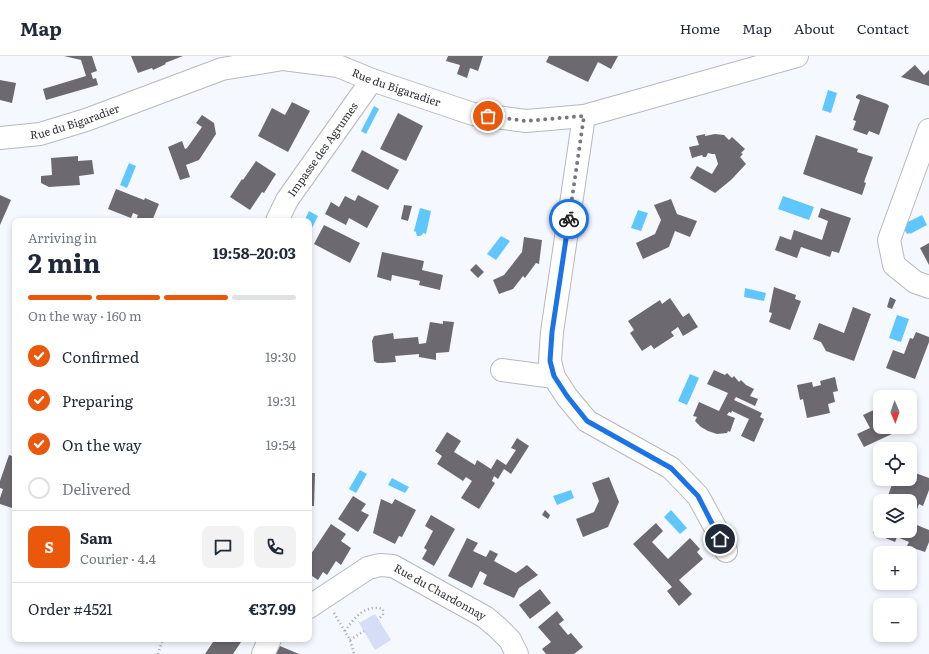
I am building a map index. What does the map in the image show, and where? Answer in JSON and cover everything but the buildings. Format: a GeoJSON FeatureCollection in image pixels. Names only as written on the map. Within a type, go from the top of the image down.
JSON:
{"type":"FeatureCollection","features":[{"type":"Feature","properties":{"kind":"street","name":"Rue du Bigaradier"},"geometry":{"type":"LineString","coordinates":[[0,138],[40,134],[86,120],[222,70],[286,58],[338,66],[372,80],[473,114],[526,121],[584,116],[796,56]]}},
{"type":"Feature","properties":{"kind":"street","name":"Impasse des Agrumes"},"geometry":{"type":"LineString","coordinates":[[278,218],[287,200],[372,80]]}},
{"type":"Feature","properties":{"kind":"street"},"geometry":{"type":"LineString","coordinates":[[584,116],[552,332],[550,361],[554,376],[567,396],[587,421],[671,468],[698,496],[726,551]]}},
{"type":"Feature","properties":{"kind":"street"},"geometry":{"type":"LineString","coordinates":[[929,130],[889,240],[894,265],[915,282],[929,287]]}},
{"type":"Feature","properties":{"kind":"street"},"geometry":{"type":"LineString","coordinates":[[502,370],[554,376]]}},
{"type":"Feature","properties":{"kind":"street","name":"Rue du Chardonnay"},"geometry":{"type":"LineString","coordinates":[[317,602],[368,568],[380,565],[393,566],[485,617],[510,640],[517,654]]}},
{"type":"Feature","properties":{"kind":"street"},"geometry":{"type":"LineString","coordinates":[[263,654],[269,642]]}},
{"type":"Feature","properties":{"kind":"path"},"geometry":{"type":"LineString","coordinates":[[317,602],[345,631],[350,640],[354,654]]}},
{"type":"Feature","properties":{"kind":"path"},"geometry":{"type":"LineString","coordinates":[[345,631],[353,620],[364,610],[376,607],[382,609],[383,614],[378,620]]}},
{"type":"Feature","properties":{"kind":"path"},"geometry":{"type":"LineString","coordinates":[[350,640],[364,632]]}},
{"type":"Feature","properties":{"kind":"path"},"geometry":{"type":"LineString","coordinates":[[158,654],[162,642]]}},
{"type":"Feature","properties":{"kind":"shaded area"},"geometry":{"type":"Polygon","coordinates":[[[375,614],[391,640],[375,650],[359,623],[375,614]]]}},
{"type":"Feature","properties":{"kind":"water"},"geometry":{"type":"Polygon","coordinates":[[[828,90],[837,93],[831,113],[822,110],[828,90]]]}},
{"type":"Feature","properties":{"kind":"water"},"geometry":{"type":"Polygon","coordinates":[[[374,106],[379,109],[366,134],[361,131],[374,106]]]}},
{"type":"Feature","properties":{"kind":"water"},"geometry":{"type":"Polygon","coordinates":[[[129,163],[136,166],[127,188],[120,185],[129,163]]]}},
{"type":"Feature","properties":{"kind":"water"},"geometry":{"type":"Polygon","coordinates":[[[783,196],[814,207],[809,220],[778,209],[783,196]]]}},
{"type":"Feature","properties":{"kind":"water"},"geometry":{"type":"Polygon","coordinates":[[[420,208],[431,211],[426,234],[423,233],[420,236],[417,236],[416,232],[414,231],[420,208]]]}},
{"type":"Feature","properties":{"kind":"water"},"geometry":{"type":"Polygon","coordinates":[[[638,210],[648,213],[641,231],[631,228],[638,210]]]}},
{"type":"Feature","properties":{"kind":"water"},"geometry":{"type":"Polygon","coordinates":[[[309,211],[318,216],[312,228],[312,218],[306,218],[309,211]]]}},
{"type":"Feature","properties":{"kind":"water"},"geometry":{"type":"Polygon","coordinates":[[[922,215],[927,225],[910,234],[907,234],[903,227],[904,224],[922,215]]]}},
{"type":"Feature","properties":{"kind":"water"},"geometry":{"type":"Polygon","coordinates":[[[501,236],[510,241],[496,260],[487,254],[501,236]]]}},
{"type":"Feature","properties":{"kind":"water"},"geometry":{"type":"Polygon","coordinates":[[[745,288],[766,293],[764,301],[744,297],[745,288]]]}},
{"type":"Feature","properties":{"kind":"water"},"geometry":{"type":"Polygon","coordinates":[[[897,315],[909,319],[901,342],[889,338],[897,315]]]}},
{"type":"Feature","properties":{"kind":"water"},"geometry":{"type":"Polygon","coordinates":[[[690,374],[699,378],[687,405],[678,401],[690,374]]]}},
{"type":"Feature","properties":{"kind":"water"},"geometry":{"type":"Polygon","coordinates":[[[360,470],[367,474],[356,493],[349,489],[360,470]]]}},
{"type":"Feature","properties":{"kind":"water"},"geometry":{"type":"Polygon","coordinates":[[[392,478],[409,487],[405,493],[388,485],[392,478]]]}},
{"type":"Feature","properties":{"kind":"water"},"geometry":{"type":"Polygon","coordinates":[[[571,490],[574,498],[557,505],[553,496],[571,490]]]}},
{"type":"Feature","properties":{"kind":"water"},"geometry":{"type":"Polygon","coordinates":[[[671,510],[687,528],[680,534],[664,517],[671,510]]]}},
{"type":"Feature","properties":{"kind":"way so far"},"geometry":{"type":"LineString","coordinates":[[488,116],[526,121],[584,116],[569,219]]}},
{"type":"Feature","properties":{"kind":"route"},"geometry":{"type":"LineString","coordinates":[[569,219],[552,332],[550,361],[554,376],[567,396],[587,421],[671,468],[698,496],[720,539]]}}]}
